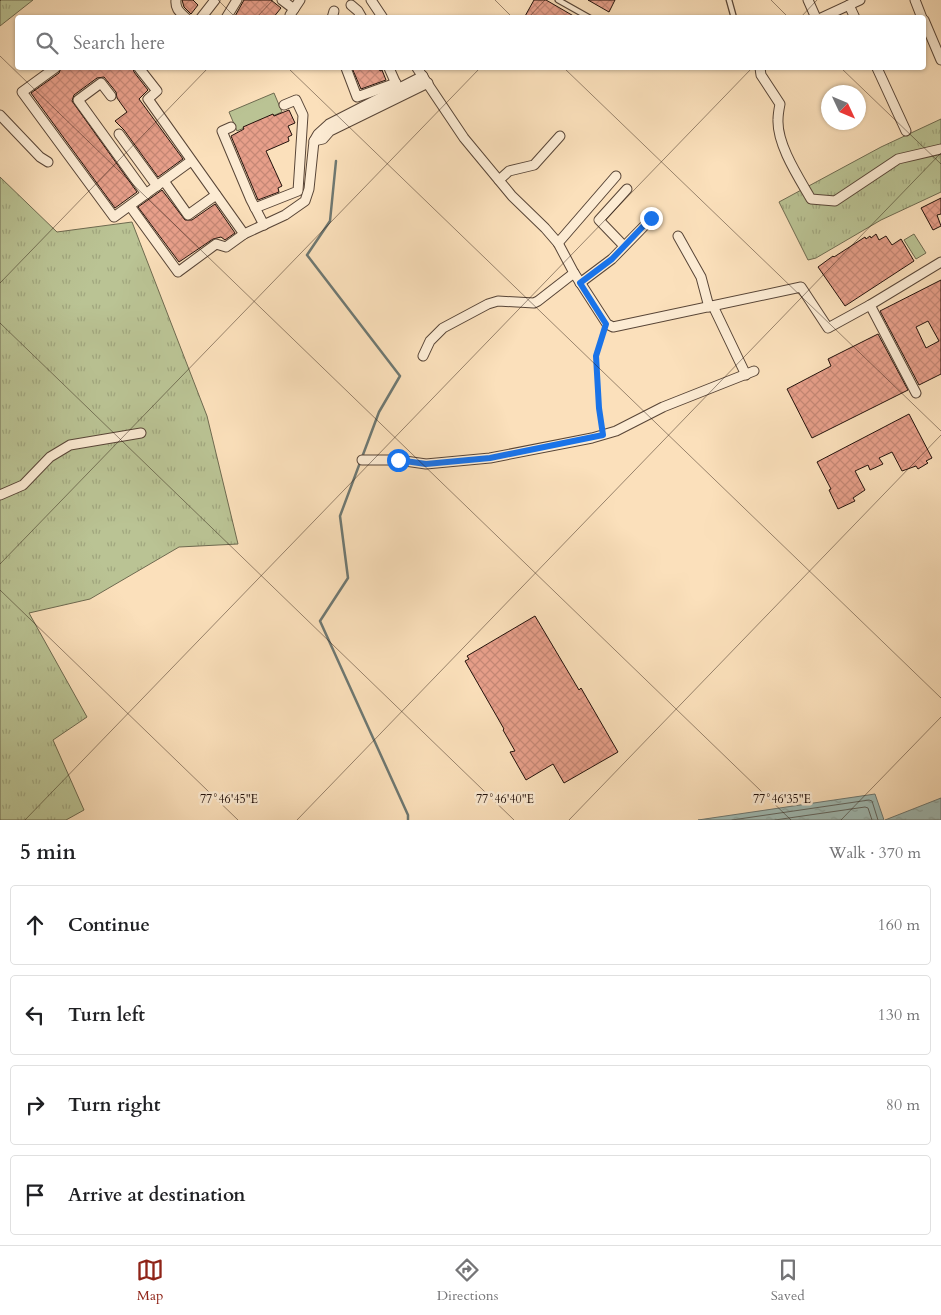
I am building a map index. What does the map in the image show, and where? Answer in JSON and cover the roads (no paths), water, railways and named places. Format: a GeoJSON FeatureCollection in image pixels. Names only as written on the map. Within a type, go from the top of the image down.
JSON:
{"type":"FeatureCollection","features":[{"type":"Feature","properties":{"kind":"street"},"geometry":{"type":"LineString","coordinates":[[176,0],[175,6],[183,15]]}},
{"type":"Feature","properties":{"kind":"street"},"geometry":{"type":"LineString","coordinates":[[203,15],[215,0]]}},
{"type":"Feature","properties":{"kind":"street"},"geometry":{"type":"LineString","coordinates":[[228,15],[237,0]]}},
{"type":"Feature","properties":{"kind":"street"},"geometry":{"type":"LineString","coordinates":[[282,0],[292,14],[300,0]]}},
{"type":"Feature","properties":{"kind":"street"},"geometry":{"type":"LineString","coordinates":[[371,0],[381,15]]}},
{"type":"Feature","properties":{"kind":"street"},"geometry":{"type":"LineString","coordinates":[[808,0],[815,15]]}},
{"type":"Feature","properties":{"kind":"street"},"geometry":{"type":"LineString","coordinates":[[827,15],[860,0]]}},
{"type":"Feature","properties":{"kind":"street"},"geometry":{"type":"LineString","coordinates":[[915,0],[921,15]]}},
{"type":"Feature","properties":{"kind":"street"},"geometry":{"type":"LineString","coordinates":[[351,5],[360,15]]}},
{"type":"Feature","properties":{"kind":"street"},"geometry":{"type":"LineString","coordinates":[[849,5],[853,15]]}},
{"type":"Feature","properties":{"kind":"street"},"geometry":{"type":"LineString","coordinates":[[926,26],[941,60]]}},
{"type":"Feature","properties":{"kind":"street"},"geometry":{"type":"LineString","coordinates":[[52,70],[22,92],[114,217],[191,161]]}},
{"type":"Feature","properties":{"kind":"street"},"geometry":{"type":"LineString","coordinates":[[141,70],[157,91],[148,99],[244,234]]}},
{"type":"Feature","properties":{"kind":"street"},"geometry":{"type":"LineString","coordinates":[[347,70],[357,97],[426,79]]}},
{"type":"Feature","properties":{"kind":"street"},"geometry":{"type":"LineString","coordinates":[[391,70],[397,86]]}},
{"type":"Feature","properties":{"kind":"street"},"geometry":{"type":"LineString","coordinates":[[419,70],[464,138],[512,196],[558,243],[574,273],[606,324],[613,327],[801,287],[828,328],[941,262]]}},
{"type":"Feature","properties":{"kind":"street"},"geometry":{"type":"LineString","coordinates":[[760,70],[761,75],[780,104],[778,120],[780,137],[797,174],[812,199],[835,201],[898,159],[941,149]]}},
{"type":"Feature","properties":{"kind":"street"},"geometry":{"type":"LineString","coordinates":[[878,70],[906,131]]}},
{"type":"Feature","properties":{"kind":"street"},"geometry":{"type":"LineString","coordinates":[[314,141],[323,139],[330,131],[426,79]]}},
{"type":"Feature","properties":{"kind":"street"},"geometry":{"type":"LineString","coordinates":[[111,96],[101,83],[78,100],[146,194]]}},
{"type":"Feature","properties":{"kind":"street"},"geometry":{"type":"LineString","coordinates":[[130,206],[178,272],[216,244],[226,247],[244,234],[286,216],[305,201],[309,189],[314,141],[318,134],[329,124],[397,86]]}},
{"type":"Feature","properties":{"kind":"street"},"geometry":{"type":"LineString","coordinates":[[255,208],[298,191],[303,115],[296,100],[284,105]]}},
{"type":"Feature","properties":{"kind":"street"},"geometry":{"type":"LineString","coordinates":[[0,115],[40,157],[48,162]]}},
{"type":"Feature","properties":{"kind":"street"},"geometry":{"type":"LineString","coordinates":[[231,127],[222,130],[264,225]]}},
{"type":"Feature","properties":{"kind":"street"},"geometry":{"type":"LineString","coordinates":[[119,134],[188,215],[216,195]]}},
{"type":"Feature","properties":{"kind":"street"},"geometry":{"type":"LineString","coordinates":[[499,180],[509,171],[534,165],[560,136]]}},
{"type":"Feature","properties":{"kind":"street"},"geometry":{"type":"LineString","coordinates":[[558,243],[616,176]]}},
{"type":"Feature","properties":{"kind":"street"},"geometry":{"type":"LineString","coordinates":[[624,246],[598,220],[627,189]]}},
{"type":"Feature","properties":{"kind":"street"},"geometry":{"type":"LineString","coordinates":[[580,283],[612,259],[651,218]]}},
{"type":"Feature","properties":{"kind":"street"},"geometry":{"type":"LineString","coordinates":[[362,460],[398,460],[426,464],[490,458],[603,435],[616,431],[664,407],[750,373],[711,306],[701,276],[678,236]]}},
{"type":"Feature","properties":{"kind":"street"},"geometry":{"type":"LineString","coordinates":[[423,356],[430,341],[444,328],[498,300],[538,301],[574,273]]}},
{"type":"Feature","properties":{"kind":"street"},"geometry":{"type":"LineString","coordinates":[[870,305],[916,393]]}},
{"type":"Feature","properties":{"kind":"street"},"geometry":{"type":"LineString","coordinates":[[0,495],[23,486],[50,457],[70,445],[141,432]]}},
{"type":"Feature","properties":{"kind":"lane"},"geometry":{"type":"LineString","coordinates":[[558,0],[585,15]]}},
{"type":"Feature","properties":{"kind":"lane"},"geometry":{"type":"LineString","coordinates":[[729,0],[733,15]]}},
{"type":"Feature","properties":{"kind":"water"},"geometry":{"type":"Polygon","coordinates":[[[875,794],[884,820],[698,820],[875,794]]]}},
{"type":"Feature","properties":{"kind":"water"},"geometry":{"type":"Polygon","coordinates":[[[941,798],[941,820],[885,820],[941,798]]]}},
{"type":"Feature","properties":{"kind":"waterway"},"geometry":{"type":"LineString","coordinates":[[336,161],[330,221],[307,255],[400,376],[379,412],[340,516],[348,578],[320,621],[408,815],[408,820]]}}]}
